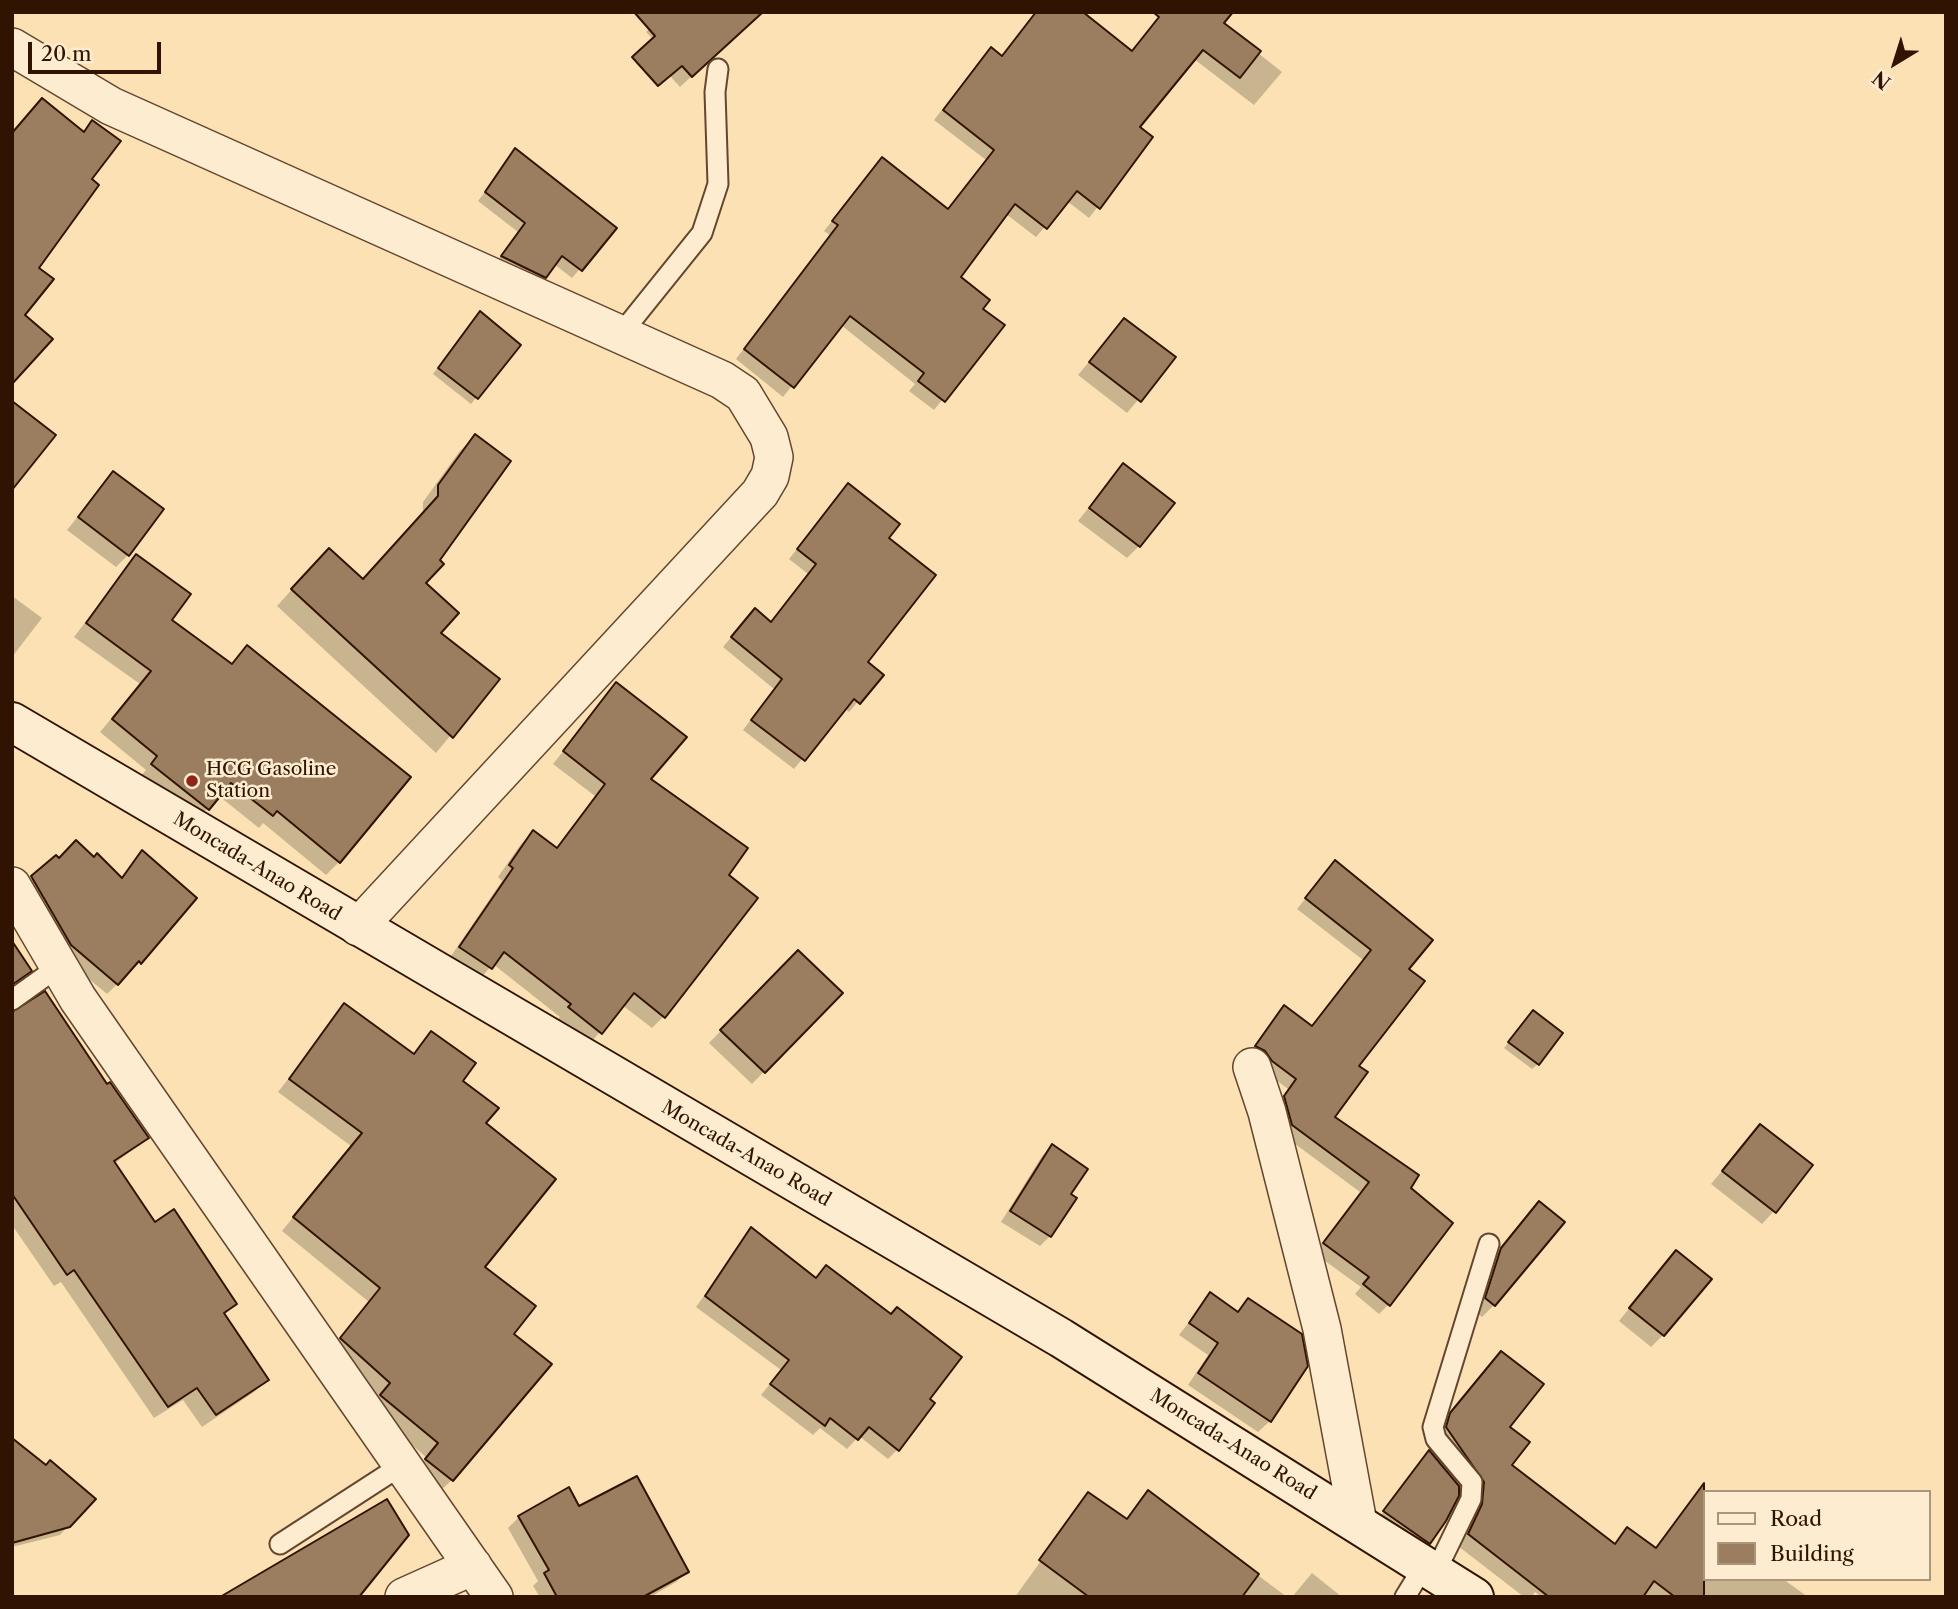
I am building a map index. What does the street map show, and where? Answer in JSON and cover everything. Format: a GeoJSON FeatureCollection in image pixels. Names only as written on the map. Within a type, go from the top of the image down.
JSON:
{"type":"FeatureCollection","features":[{"type":"Feature","properties":{"kind":"main road","name":"Moncada-Anao Road"},"geometry":{"type":"LineString","coordinates":[[12,722],[1061,1338],[1358,1523],[1421,1579],[1474,1597]]}},
{"type":"Feature","properties":{"kind":"street"},"geometry":{"type":"LineString","coordinates":[[12,47],[111,106],[722,380],[743,394],[769,437],[774,457],[770,476],[760,493],[358,927]]}},
{"type":"Feature","properties":{"kind":"street"},"geometry":{"type":"LineString","coordinates":[[12,886],[58,967],[494,1597]]}},
{"type":"Feature","properties":{"kind":"street"},"geometry":{"type":"LineString","coordinates":[[1252,1068],[1267,1112],[1322,1329],[1358,1523]]}},
{"type":"Feature","properties":{"kind":"street"},"geometry":{"type":"LineString","coordinates":[[404,1597],[473,1566]]}},
{"type":"Feature","properties":{"kind":"lane"},"geometry":{"type":"LineString","coordinates":[[620,335],[702,233],[718,184],[715,92],[718,69]]}},
{"type":"Feature","properties":{"kind":"lane"},"geometry":{"type":"LineString","coordinates":[[12,1000],[58,967]]}},
{"type":"Feature","properties":{"kind":"lane"},"geometry":{"type":"LineString","coordinates":[[1421,1579],[1471,1499],[1472,1482],[1436,1439],[1433,1427],[1489,1244]]}},
{"type":"Feature","properties":{"kind":"lane"},"geometry":{"type":"LineString","coordinates":[[279,1544],[402,1465]]}},
{"type":"Feature","properties":{"kind":"building"},"geometry":{"type":"Polygon","coordinates":[[[634,12],[763,12],[692,77],[682,66],[658,86],[632,57],[655,36],[634,12]]]}},
{"type":"Feature","properties":{"kind":"building"},"geometry":{"type":"Polygon","coordinates":[[[1036,12],[1083,12],[1132,51],[1159,17],[1153,12],[1233,12],[1224,23],[1261,51],[1240,78],[1203,50],[1140,127],[1153,137],[1100,209],[1077,191],[1047,229],[1015,204],[961,277],[990,300],[983,309],[1005,325],[945,402],[918,381],[924,373],[850,316],[794,388],[744,349],[838,225],[832,221],[882,157],[948,209],[994,150],[943,110],[991,47],[1002,56],[1036,12]]]}},
{"type":"Feature","properties":{"kind":"building"},"geometry":{"type":"Polygon","coordinates":[[[42,98],[84,132],[92,120],[121,141],[92,179],[99,185],[39,268],[54,279],[25,315],[53,339],[12,384],[12,133],[42,98]]]}},
{"type":"Feature","properties":{"kind":"building"},"geometry":{"type":"Polygon","coordinates":[[[515,148],[617,228],[582,271],[562,256],[546,278],[501,256],[525,223],[485,192],[515,148]]]}},
{"type":"Feature","properties":{"kind":"building"},"geometry":{"type":"Polygon","coordinates":[[[480,311],[521,345],[478,399],[438,368],[480,311]]]}},
{"type":"Feature","properties":{"kind":"building"},"geometry":{"type":"Polygon","coordinates":[[[1124,318],[1176,357],[1141,402],[1089,362],[1124,318]]]}},
{"type":"Feature","properties":{"kind":"building"},"geometry":{"type":"Polygon","coordinates":[[[12,401],[56,435],[12,490],[12,401]]]}},
{"type":"Feature","properties":{"kind":"building"},"geometry":{"type":"Polygon","coordinates":[[[475,434],[511,461],[440,560],[444,564],[426,583],[459,613],[441,633],[500,679],[453,738],[291,589],[329,548],[363,579],[438,496],[438,485],[475,434]]]}},
{"type":"Feature","properties":{"kind":"building"},"geometry":{"type":"Polygon","coordinates":[[[1123,463],[1175,503],[1140,547],[1089,508],[1123,463]]]}},
{"type":"Feature","properties":{"kind":"building"},"geometry":{"type":"Polygon","coordinates":[[[113,471],[164,509],[129,556],[78,517],[113,471]]]}},
{"type":"Feature","properties":{"kind":"building"},"geometry":{"type":"Polygon","coordinates":[[[848,483],[900,524],[889,538],[936,575],[868,662],[884,675],[860,704],[854,699],[805,761],[751,720],[782,679],[731,637],[755,608],[771,622],[816,564],[797,549],[848,483]]]}},
{"type":"Feature","properties":{"kind":"building"},"geometry":{"type":"Polygon","coordinates":[[[136,554],[191,594],[172,620],[232,664],[247,645],[411,777],[340,863],[277,811],[273,816],[231,783],[209,810],[151,764],[157,756],[112,719],[151,671],[86,623],[136,554]]]}},
{"type":"Feature","properties":{"kind":"building"},"geometry":{"type":"Polygon","coordinates":[[[616,682],[687,737],[651,779],[748,848],[729,875],[758,898],[665,1018],[634,993],[602,1034],[568,1007],[571,1004],[504,952],[492,969],[459,947],[513,868],[509,865],[533,830],[557,848],[605,784],[563,751],[616,682]]]}},
{"type":"Feature","properties":{"kind":"building"},"geometry":{"type":"Polygon","coordinates":[[[76,840],[94,857],[97,853],[122,878],[142,850],[197,898],[141,964],[139,961],[118,985],[71,945],[31,876],[56,855],[59,858],[76,840]]]}},
{"type":"Feature","properties":{"kind":"building"},"geometry":{"type":"Polygon","coordinates":[[[1335,860],[1433,940],[1409,969],[1425,981],[1359,1066],[1368,1072],[1335,1117],[1419,1175],[1411,1188],[1453,1223],[1390,1306],[1363,1284],[1369,1277],[1323,1243],[1369,1182],[1292,1125],[1284,1096],[1296,1079],[1272,1061],[1265,1051],[1255,1046],[1284,1005],[1312,1026],[1371,950],[1305,898],[1335,860]]]}},
{"type":"Feature","properties":{"kind":"building"},"geometry":{"type":"Polygon","coordinates":[[[12,941],[32,971],[12,985],[12,941]]]}},
{"type":"Feature","properties":{"kind":"building"},"geometry":{"type":"Polygon","coordinates":[[[798,950],[843,993],[765,1073],[720,1030],[798,950]]]}},
{"type":"Feature","properties":{"kind":"building"},"geometry":{"type":"Polygon","coordinates":[[[45,991],[107,1084],[110,1082],[149,1138],[114,1161],[155,1222],[174,1209],[237,1304],[224,1313],[269,1380],[216,1415],[197,1388],[168,1407],[74,1270],[67,1275],[12,1194],[12,1012],[45,991]]]}},
{"type":"Feature","properties":{"kind":"building"},"geometry":{"type":"Polygon","coordinates":[[[344,1003],[414,1054],[431,1031],[476,1063],[463,1081],[499,1108],[486,1123],[556,1179],[485,1267],[536,1306],[514,1334],[552,1364],[453,1481],[425,1459],[438,1443],[380,1395],[390,1383],[340,1338],[380,1288],[293,1217],[362,1133],[289,1079],[344,1003]]]}},
{"type":"Feature","properties":{"kind":"building"},"geometry":{"type":"Polygon","coordinates":[[[1533,1010],[1563,1033],[1539,1065],[1508,1042],[1533,1010]]]}},
{"type":"Feature","properties":{"kind":"building"},"geometry":{"type":"Polygon","coordinates":[[[1760,1124],[1813,1165],[1776,1213],[1722,1171],[1760,1124]]]}},
{"type":"Feature","properties":{"kind":"building"},"geometry":{"type":"Polygon","coordinates":[[[1052,1144],[1088,1169],[1071,1194],[1077,1198],[1051,1237],[1010,1211],[1052,1144]]]}},
{"type":"Feature","properties":{"kind":"building"},"geometry":{"type":"Polygon","coordinates":[[[1539,1201],[1565,1222],[1495,1306],[1485,1298],[1501,1248],[1539,1201]]]}},
{"type":"Feature","properties":{"kind":"building"},"geometry":{"type":"Polygon","coordinates":[[[751,1227],[816,1278],[826,1265],[891,1314],[897,1307],[962,1357],[930,1399],[935,1403],[899,1451],[869,1427],[858,1440],[830,1418],[825,1426],[770,1384],[789,1360],[705,1296],[751,1227]]]}},
{"type":"Feature","properties":{"kind":"building"},"geometry":{"type":"Polygon","coordinates":[[[1676,1250],[1712,1279],[1664,1336],[1629,1308],[1676,1250]]]}},
{"type":"Feature","properties":{"kind":"building"},"geometry":{"type":"Polygon","coordinates":[[[1210,1292],[1238,1312],[1248,1298],[1302,1334],[1308,1366],[1271,1422],[1198,1373],[1218,1343],[1189,1323],[1210,1292]]]}},
{"type":"Feature","properties":{"kind":"building"},"geometry":{"type":"Polygon","coordinates":[[[1501,1351],[1544,1384],[1510,1427],[1530,1442],[1512,1465],[1615,1544],[1627,1527],[1656,1548],[1704,1483],[1704,1597],[1675,1597],[1654,1581],[1643,1597],[1549,1597],[1468,1534],[1482,1504],[1484,1482],[1446,1427],[1450,1413],[1501,1351]]]}},
{"type":"Feature","properties":{"kind":"building"},"geometry":{"type":"Polygon","coordinates":[[[12,1438],[46,1465],[50,1460],[96,1499],[70,1527],[12,1543],[12,1438]]]}},
{"type":"Feature","properties":{"kind":"building"},"geometry":{"type":"Polygon","coordinates":[[[1429,1450],[1459,1486],[1459,1496],[1430,1544],[1383,1511],[1429,1450]]]}},
{"type":"Feature","properties":{"kind":"building"},"geometry":{"type":"Polygon","coordinates":[[[637,1476],[689,1572],[643,1597],[557,1597],[544,1573],[549,1570],[518,1516],[569,1487],[579,1506],[637,1476]]]}},
{"type":"Feature","properties":{"kind":"building"},"geometry":{"type":"Polygon","coordinates":[[[1148,1490],[1259,1574],[1242,1597],[1089,1597],[1039,1560],[1088,1492],[1127,1519],[1148,1490]]]}},
{"type":"Feature","properties":{"kind":"building"},"geometry":{"type":"Polygon","coordinates":[[[387,1499],[409,1535],[359,1597],[220,1597],[387,1499]]]}},
{"type":"Feature","properties":{"kind":"place","name":"HCG Gasoline Station"},"geometry":{"type":"Point","coordinates":[192,781]}}]}
